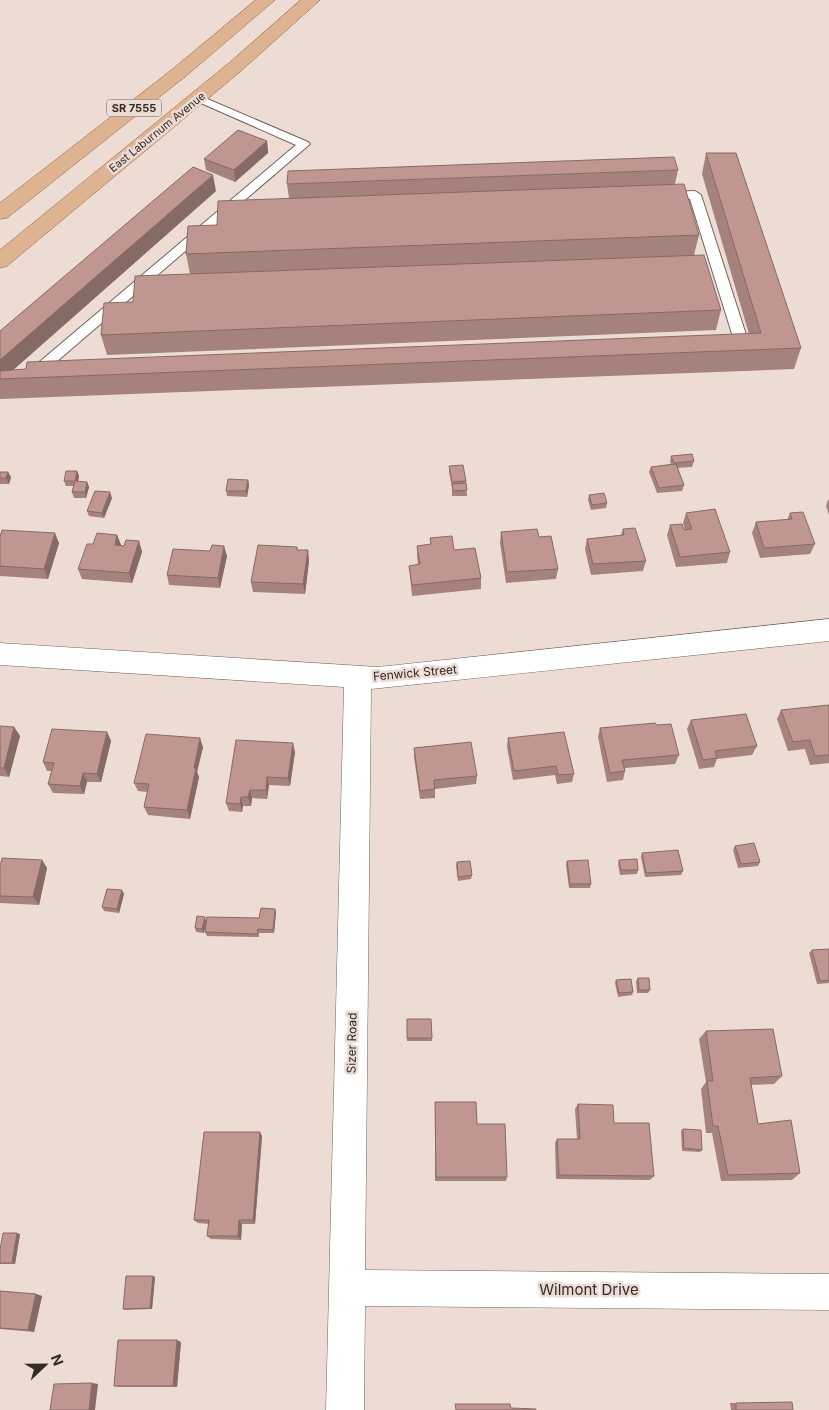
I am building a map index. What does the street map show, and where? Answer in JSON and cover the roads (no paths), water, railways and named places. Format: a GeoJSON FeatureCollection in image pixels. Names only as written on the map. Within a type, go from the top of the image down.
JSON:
{"type":"FeatureCollection","features":[{"type":"Feature","properties":{"kind":"main road","name":"SR 7555"},"geometry":{"type":"LineString","coordinates":[[0,213],[180,72],[266,0]]}},
{"type":"Feature","properties":{"kind":"main road","name":"East Laburnum Avenue"},"geometry":{"type":"LineString","coordinates":[[0,261],[198,98],[311,0]]}},
{"type":"Feature","properties":{"kind":"street","name":"Fenwick Street"},"geometry":{"type":"LineString","coordinates":[[0,654],[378,678],[829,630]]}},
{"type":"Feature","properties":{"kind":"street","name":"Sizer Road"},"geometry":{"type":"LineString","coordinates":[[346,1410],[358,677]]}},
{"type":"Feature","properties":{"kind":"street","name":"Wilmont Drive"},"geometry":{"type":"LineString","coordinates":[[348,1288],[829,1292]]}},
{"type":"Feature","properties":{"kind":"lane"},"geometry":{"type":"LineString","coordinates":[[62,366],[42,367],[304,144],[198,98]]}},
{"type":"Feature","properties":{"kind":"lane"},"geometry":{"type":"LineString","coordinates":[[656,196],[695,195],[711,264],[741,341],[715,342]]}},
{"type":"Feature","properties":{"kind":"lane"},"geometry":{"type":"LineString","coordinates":[[230,208],[249,207]]}},
{"type":"Feature","properties":{"kind":"lane"},"geometry":{"type":"LineString","coordinates":[[143,282],[163,281]]}}]}
